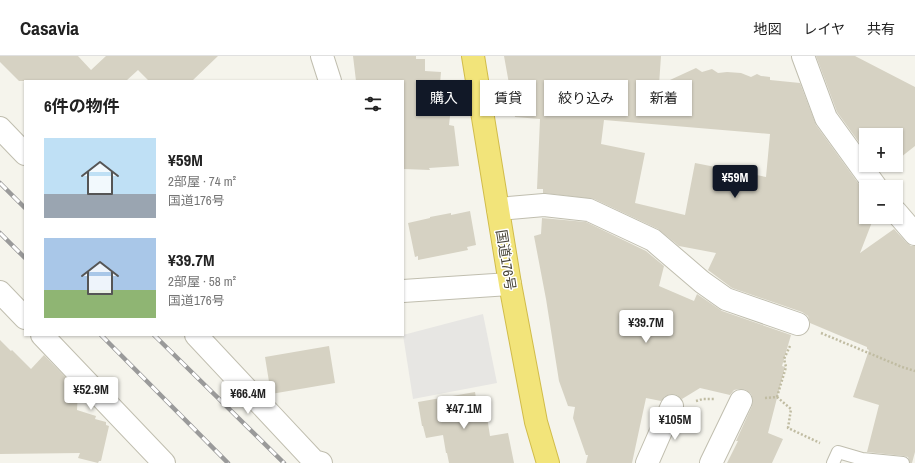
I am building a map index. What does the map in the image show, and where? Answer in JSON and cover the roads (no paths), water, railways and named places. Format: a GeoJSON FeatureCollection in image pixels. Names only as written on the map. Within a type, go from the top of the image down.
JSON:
{"type":"FeatureCollection","features":[{"type":"Feature","properties":{"kind":"highway","name":"国道176号"},"geometry":{"type":"LineString","coordinates":[[473,56],[510,284],[536,422],[548,463]]}},
{"type":"Feature","properties":{"kind":"street"},"geometry":{"type":"LineString","coordinates":[[322,56],[330,80]]}},
{"type":"Feature","properties":{"kind":"street"},"geometry":{"type":"LineString","coordinates":[[803,56],[826,118],[871,180]]}},
{"type":"Feature","properties":{"kind":"street"},"geometry":{"type":"LineString","coordinates":[[0,128],[24,153]]}},
{"type":"Feature","properties":{"kind":"street"},"geometry":{"type":"LineString","coordinates":[[498,209],[544,204],[588,210],[653,240],[702,282],[726,299],[798,324]]}},
{"type":"Feature","properties":{"kind":"street"},"geometry":{"type":"LineString","coordinates":[[903,220],[915,234]]}},
{"type":"Feature","properties":{"kind":"street"},"geometry":{"type":"LineString","coordinates":[[404,288],[510,284]]}},
{"type":"Feature","properties":{"kind":"street"},"geometry":{"type":"LineString","coordinates":[[0,292],[24,317]]}},
{"type":"Feature","properties":{"kind":"street"},"geometry":{"type":"LineString","coordinates":[[43,336],[164,463]]}},
{"type":"Feature","properties":{"kind":"street"},"geometry":{"type":"LineString","coordinates":[[197,336],[314,461],[320,463]]}},
{"type":"Feature","properties":{"kind":"street"},"geometry":{"type":"LineString","coordinates":[[711,463],[740,401]]}},
{"type":"Feature","properties":{"kind":"street"},"geometry":{"type":"LineString","coordinates":[[647,463],[672,406]]}},
{"type":"Feature","properties":{"kind":"lane"},"geometry":{"type":"LineString","coordinates":[[833,463],[838,452],[862,459],[903,463]]}},
{"type":"Feature","properties":{"kind":"railway"},"geometry":{"type":"LineString","coordinates":[[0,183],[24,207]]}},
{"type":"Feature","properties":{"kind":"railway"},"geometry":{"type":"LineString","coordinates":[[0,233],[24,257]]}},
{"type":"Feature","properties":{"kind":"railway"},"geometry":{"type":"LineString","coordinates":[[102,336],[228,463]]}},
{"type":"Feature","properties":{"kind":"railway"},"geometry":{"type":"LineString","coordinates":[[155,336],[284,463]]}}]}
